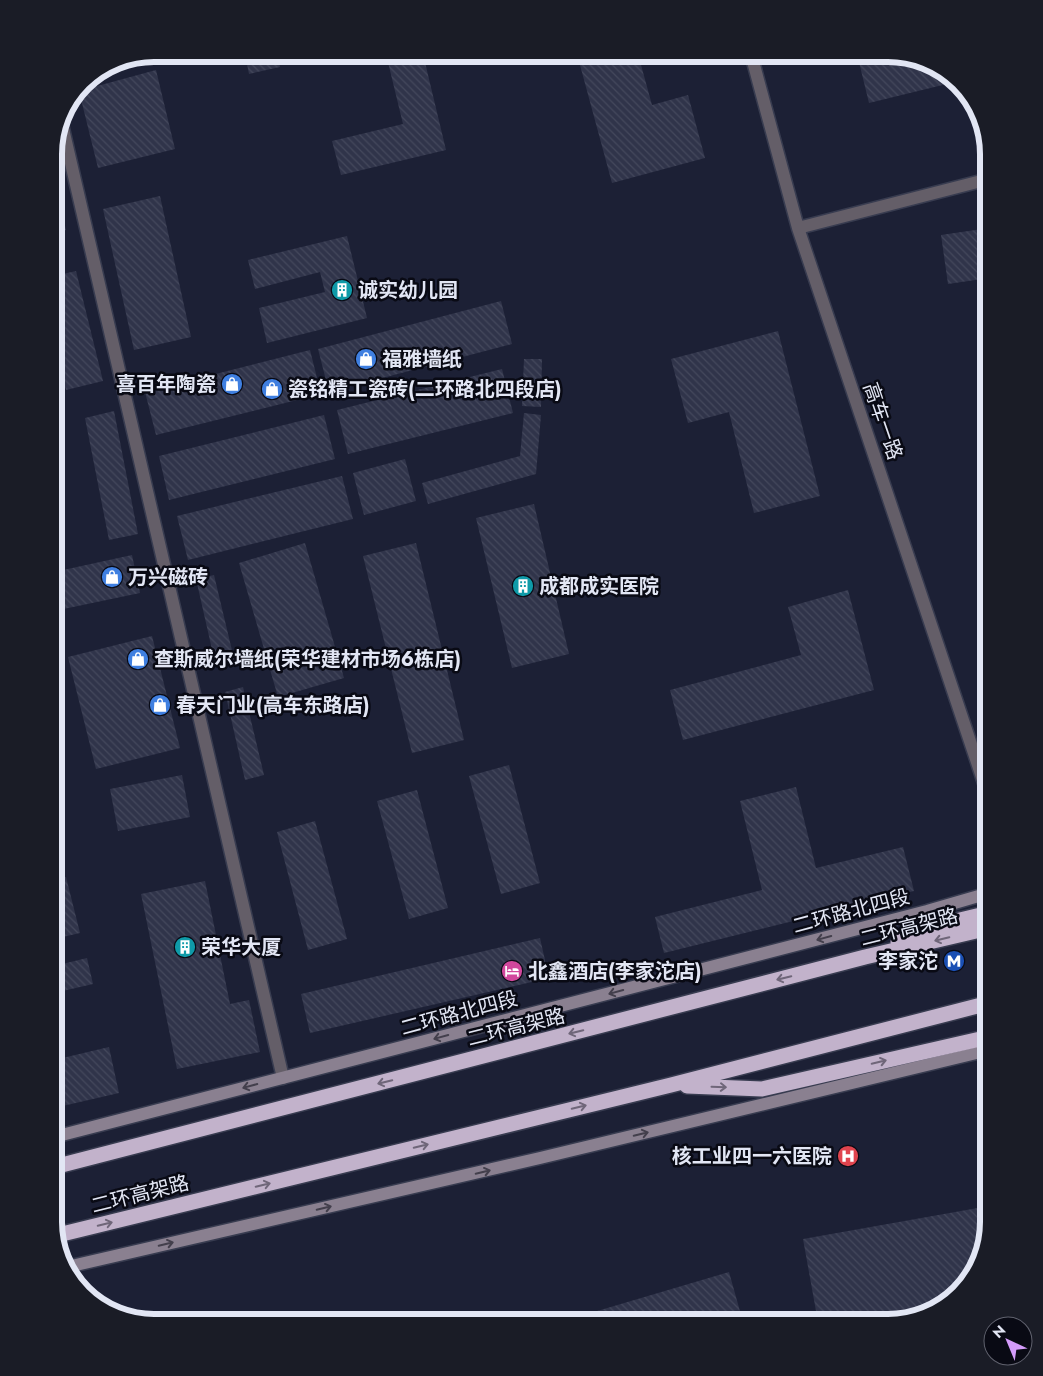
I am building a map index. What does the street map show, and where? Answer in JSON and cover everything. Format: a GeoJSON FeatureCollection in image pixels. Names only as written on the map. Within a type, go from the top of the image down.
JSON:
{"type":"FeatureCollection","features":[{"type":"Feature","properties":{"kind":"highway"},"geometry":{"type":"LineString","coordinates":[[865,958],[935,926],[981,915]]}},
{"type":"Feature","properties":{"kind":"highway","name":"二环高架路"},"geometry":{"type":"LineString","coordinates":[[62,1165],[865,958],[981,930]]}},
{"type":"Feature","properties":{"kind":"highway","name":"二环高架路"},"geometry":{"type":"LineString","coordinates":[[63,1234],[671,1085],[981,1005]]}},
{"type":"Feature","properties":{"kind":"highway"},"geometry":{"type":"LineString","coordinates":[[671,1085],[762,1089],[981,1039]]}},
{"type":"Feature","properties":{"kind":"main road","name":"二环路北四段"},"geometry":{"type":"LineString","coordinates":[[62,1135],[981,895]]}},
{"type":"Feature","properties":{"kind":"main road"},"geometry":{"type":"LineString","coordinates":[[74,1265],[540,1158],[981,1052]]}},
{"type":"Feature","properties":{"kind":"street","name":"高车一路"},"geometry":{"type":"LineString","coordinates":[[753,63],[798,228],[981,774]]}},
{"type":"Feature","properties":{"kind":"street"},"geometry":{"type":"LineString","coordinates":[[65,136],[282,1078]]}},
{"type":"Feature","properties":{"kind":"street"},"geometry":{"type":"LineString","coordinates":[[798,228],[981,181]]}},
{"type":"Feature","properties":{"kind":"building"},"geometry":{"type":"Polygon","coordinates":[[[247,63],[279,63],[280,67],[249,74],[247,63]]]}},
{"type":"Feature","properties":{"kind":"building"},"geometry":{"type":"Polygon","coordinates":[[[388,63],[425,63],[446,150],[341,175],[332,141],[403,124],[388,63]]]}},
{"type":"Feature","properties":{"kind":"building"},"geometry":{"type":"Polygon","coordinates":[[[579,63],[640,63],[652,105],[688,95],[705,158],[612,183],[579,63]]]}},
{"type":"Feature","properties":{"kind":"building"},"geometry":{"type":"Polygon","coordinates":[[[859,63],[907,64],[924,69],[948,84],[869,103],[859,63]]]}},
{"type":"Feature","properties":{"kind":"building"},"geometry":{"type":"Polygon","coordinates":[[[156,70],[175,149],[98,168],[81,98],[91,88],[156,70]]]}},
{"type":"Feature","properties":{"kind":"building"},"geometry":{"type":"Polygon","coordinates":[[[160,196],[191,337],[134,350],[103,209],[160,196]]]}},
{"type":"Feature","properties":{"kind":"building"},"geometry":{"type":"Polygon","coordinates":[[[63,217],[66,230],[63,231],[63,217]]]}},
{"type":"Feature","properties":{"kind":"building"},"geometry":{"type":"Polygon","coordinates":[[[981,229],[981,279],[948,284],[941,235],[981,229]]]}},
{"type":"Feature","properties":{"kind":"building","name":"诚实幼儿园"},"geometry":{"type":"Polygon","coordinates":[[[347,236],[367,318],[267,343],[259,308],[325,292],[320,272],[255,289],[248,260],[347,236]]]}},
{"type":"Feature","properties":{"kind":"building"},"geometry":{"type":"Polygon","coordinates":[[[76,271],[103,381],[66,390],[63,377],[63,274],[76,271]]]}},
{"type":"Feature","properties":{"kind":"building"},"geometry":{"type":"Polygon","coordinates":[[[501,301],[512,344],[329,392],[318,349],[501,301]]]}},
{"type":"Feature","properties":{"kind":"building"},"geometry":{"type":"Polygon","coordinates":[[[778,331],[820,496],[754,513],[729,412],[688,423],[671,359],[778,331]]]}},
{"type":"Feature","properties":{"kind":"building"},"geometry":{"type":"Polygon","coordinates":[[[310,350],[321,394],[156,435],[145,392],[310,350]]]}},
{"type":"Feature","properties":{"kind":"building"},"geometry":{"type":"Polygon","coordinates":[[[524,359],[542,359],[541,407],[522,406],[524,359]]]}},
{"type":"Feature","properties":{"kind":"building"},"geometry":{"type":"Polygon","coordinates":[[[502,369],[513,413],[348,454],[337,410],[502,369]]]}},
{"type":"Feature","properties":{"kind":"building"},"geometry":{"type":"Polygon","coordinates":[[[114,411],[138,534],[109,540],[85,418],[114,411]]]}},
{"type":"Feature","properties":{"kind":"building"},"geometry":{"type":"Polygon","coordinates":[[[524,413],[541,415],[536,474],[428,504],[422,483],[520,456],[524,413]]]}},
{"type":"Feature","properties":{"kind":"building"},"geometry":{"type":"Polygon","coordinates":[[[324,415],[335,459],[169,500],[159,456],[324,415]]]}},
{"type":"Feature","properties":{"kind":"building"},"geometry":{"type":"Polygon","coordinates":[[[405,459],[416,501],[364,515],[353,473],[405,459]]]}},
{"type":"Feature","properties":{"kind":"building"},"geometry":{"type":"Polygon","coordinates":[[[342,476],[353,519],[188,560],[177,516],[342,476]]]}},
{"type":"Feature","properties":{"kind":"building","name":"成都成实医院"},"geometry":{"type":"Polygon","coordinates":[[[534,504],[569,654],[512,668],[476,518],[534,504]]]}},
{"type":"Feature","properties":{"kind":"building"},"geometry":{"type":"Polygon","coordinates":[[[305,543],[344,678],[278,697],[239,563],[305,543]]]}},
{"type":"Feature","properties":{"kind":"building"},"geometry":{"type":"Polygon","coordinates":[[[416,543],[464,740],[412,753],[363,556],[416,543]]]}},
{"type":"Feature","properties":{"kind":"building"},"geometry":{"type":"Polygon","coordinates":[[[132,555],[140,593],[63,609],[63,570],[132,555]]]}},
{"type":"Feature","properties":{"kind":"building"},"geometry":{"type":"Polygon","coordinates":[[[214,575],[235,663],[216,667],[196,579],[214,575]]]}},
{"type":"Feature","properties":{"kind":"building"},"geometry":{"type":"Polygon","coordinates":[[[848,590],[874,690],[683,740],[670,690],[801,655],[788,607],[848,590]]]}},
{"type":"Feature","properties":{"kind":"building"},"geometry":{"type":"Polygon","coordinates":[[[152,636],[180,748],[96,769],[68,657],[152,636]]]}},
{"type":"Feature","properties":{"kind":"building"},"geometry":{"type":"Polygon","coordinates":[[[243,687],[264,775],[245,780],[225,692],[243,687]]]}},
{"type":"Feature","properties":{"kind":"building"},"geometry":{"type":"Polygon","coordinates":[[[509,765],[540,883],[501,894],[469,776],[509,765]]]}},
{"type":"Feature","properties":{"kind":"building"},"geometry":{"type":"Polygon","coordinates":[[[182,775],[190,817],[118,831],[110,789],[182,775]]]}},
{"type":"Feature","properties":{"kind":"building"},"geometry":{"type":"Polygon","coordinates":[[[796,787],[816,868],[903,847],[914,891],[664,953],[655,917],[762,890],[740,801],[796,787]]]}},
{"type":"Feature","properties":{"kind":"building"},"geometry":{"type":"Polygon","coordinates":[[[417,790],[448,908],[409,919],[377,801],[417,790]]]}},
{"type":"Feature","properties":{"kind":"building"},"geometry":{"type":"Polygon","coordinates":[[[315,821],[347,939],[308,950],[277,832],[315,821]]]}},
{"type":"Feature","properties":{"kind":"building"},"geometry":{"type":"Polygon","coordinates":[[[66,877],[80,933],[62,937],[62,878],[66,877]]]}},
{"type":"Feature","properties":{"kind":"building","name":"荣华大厦"},"geometry":{"type":"Polygon","coordinates":[[[205,881],[230,1004],[249,1000],[260,1052],[177,1069],[141,894],[205,881]]]}},
{"type":"Feature","properties":{"kind":"building"},"geometry":{"type":"Polygon","coordinates":[[[540,938],[549,978],[310,1033],[301,994],[540,938]]]}},
{"type":"Feature","properties":{"kind":"building"},"geometry":{"type":"Polygon","coordinates":[[[87,958],[93,984],[62,991],[62,964],[87,958]]]}},
{"type":"Feature","properties":{"kind":"building"},"geometry":{"type":"Polygon","coordinates":[[[109,1047],[119,1093],[62,1106],[62,1058],[109,1047]]]}},
{"type":"Feature","properties":{"kind":"building"},"geometry":{"type":"Polygon","coordinates":[[[981,1207],[980,1234],[974,1257],[965,1273],[940,1298],[918,1309],[901,1313],[817,1314],[803,1239],[981,1207]]]}},
{"type":"Feature","properties":{"kind":"building"},"geometry":{"type":"Polygon","coordinates":[[[729,1272],[741,1314],[587,1314],[729,1272]]]}},
{"type":"Feature","properties":{"kind":"place","name":"诚实幼儿园"},"geometry":{"type":"Point","coordinates":[342,290]}},
{"type":"Feature","properties":{"kind":"place","name":"福雅墙纸"},"geometry":{"type":"Point","coordinates":[366,359]}},
{"type":"Feature","properties":{"kind":"place","name":"喜百年陶瓷"},"geometry":{"type":"Point","coordinates":[232,384]}},
{"type":"Feature","properties":{"kind":"place","name":"瓷铭精工瓷砖(二环路北四段店)"},"geometry":{"type":"Point","coordinates":[272,389]}},
{"type":"Feature","properties":{"kind":"place","name":"万兴磁砖"},"geometry":{"type":"Point","coordinates":[112,577]}},
{"type":"Feature","properties":{"kind":"place","name":"成都成实医院"},"geometry":{"type":"Point","coordinates":[523,586]}},
{"type":"Feature","properties":{"kind":"place","name":"查斯威尔墙纸(荣华建材市场6栋店)"},"geometry":{"type":"Point","coordinates":[138,659]}},
{"type":"Feature","properties":{"kind":"place","name":"春天门业(高车东路店)"},"geometry":{"type":"Point","coordinates":[160,705]}},
{"type":"Feature","properties":{"kind":"place","name":"荣华大厦"},"geometry":{"type":"Point","coordinates":[185,947]}},
{"type":"Feature","properties":{"kind":"place","name":"李家沱"},"geometry":{"type":"Point","coordinates":[954,961]}},
{"type":"Feature","properties":{"kind":"place","name":"北鑫酒店(李家沱店)"},"geometry":{"type":"Point","coordinates":[512,971]}},
{"type":"Feature","properties":{"kind":"place","name":"核工业四一六医院"},"geometry":{"type":"Point","coordinates":[848,1156]}}]}
